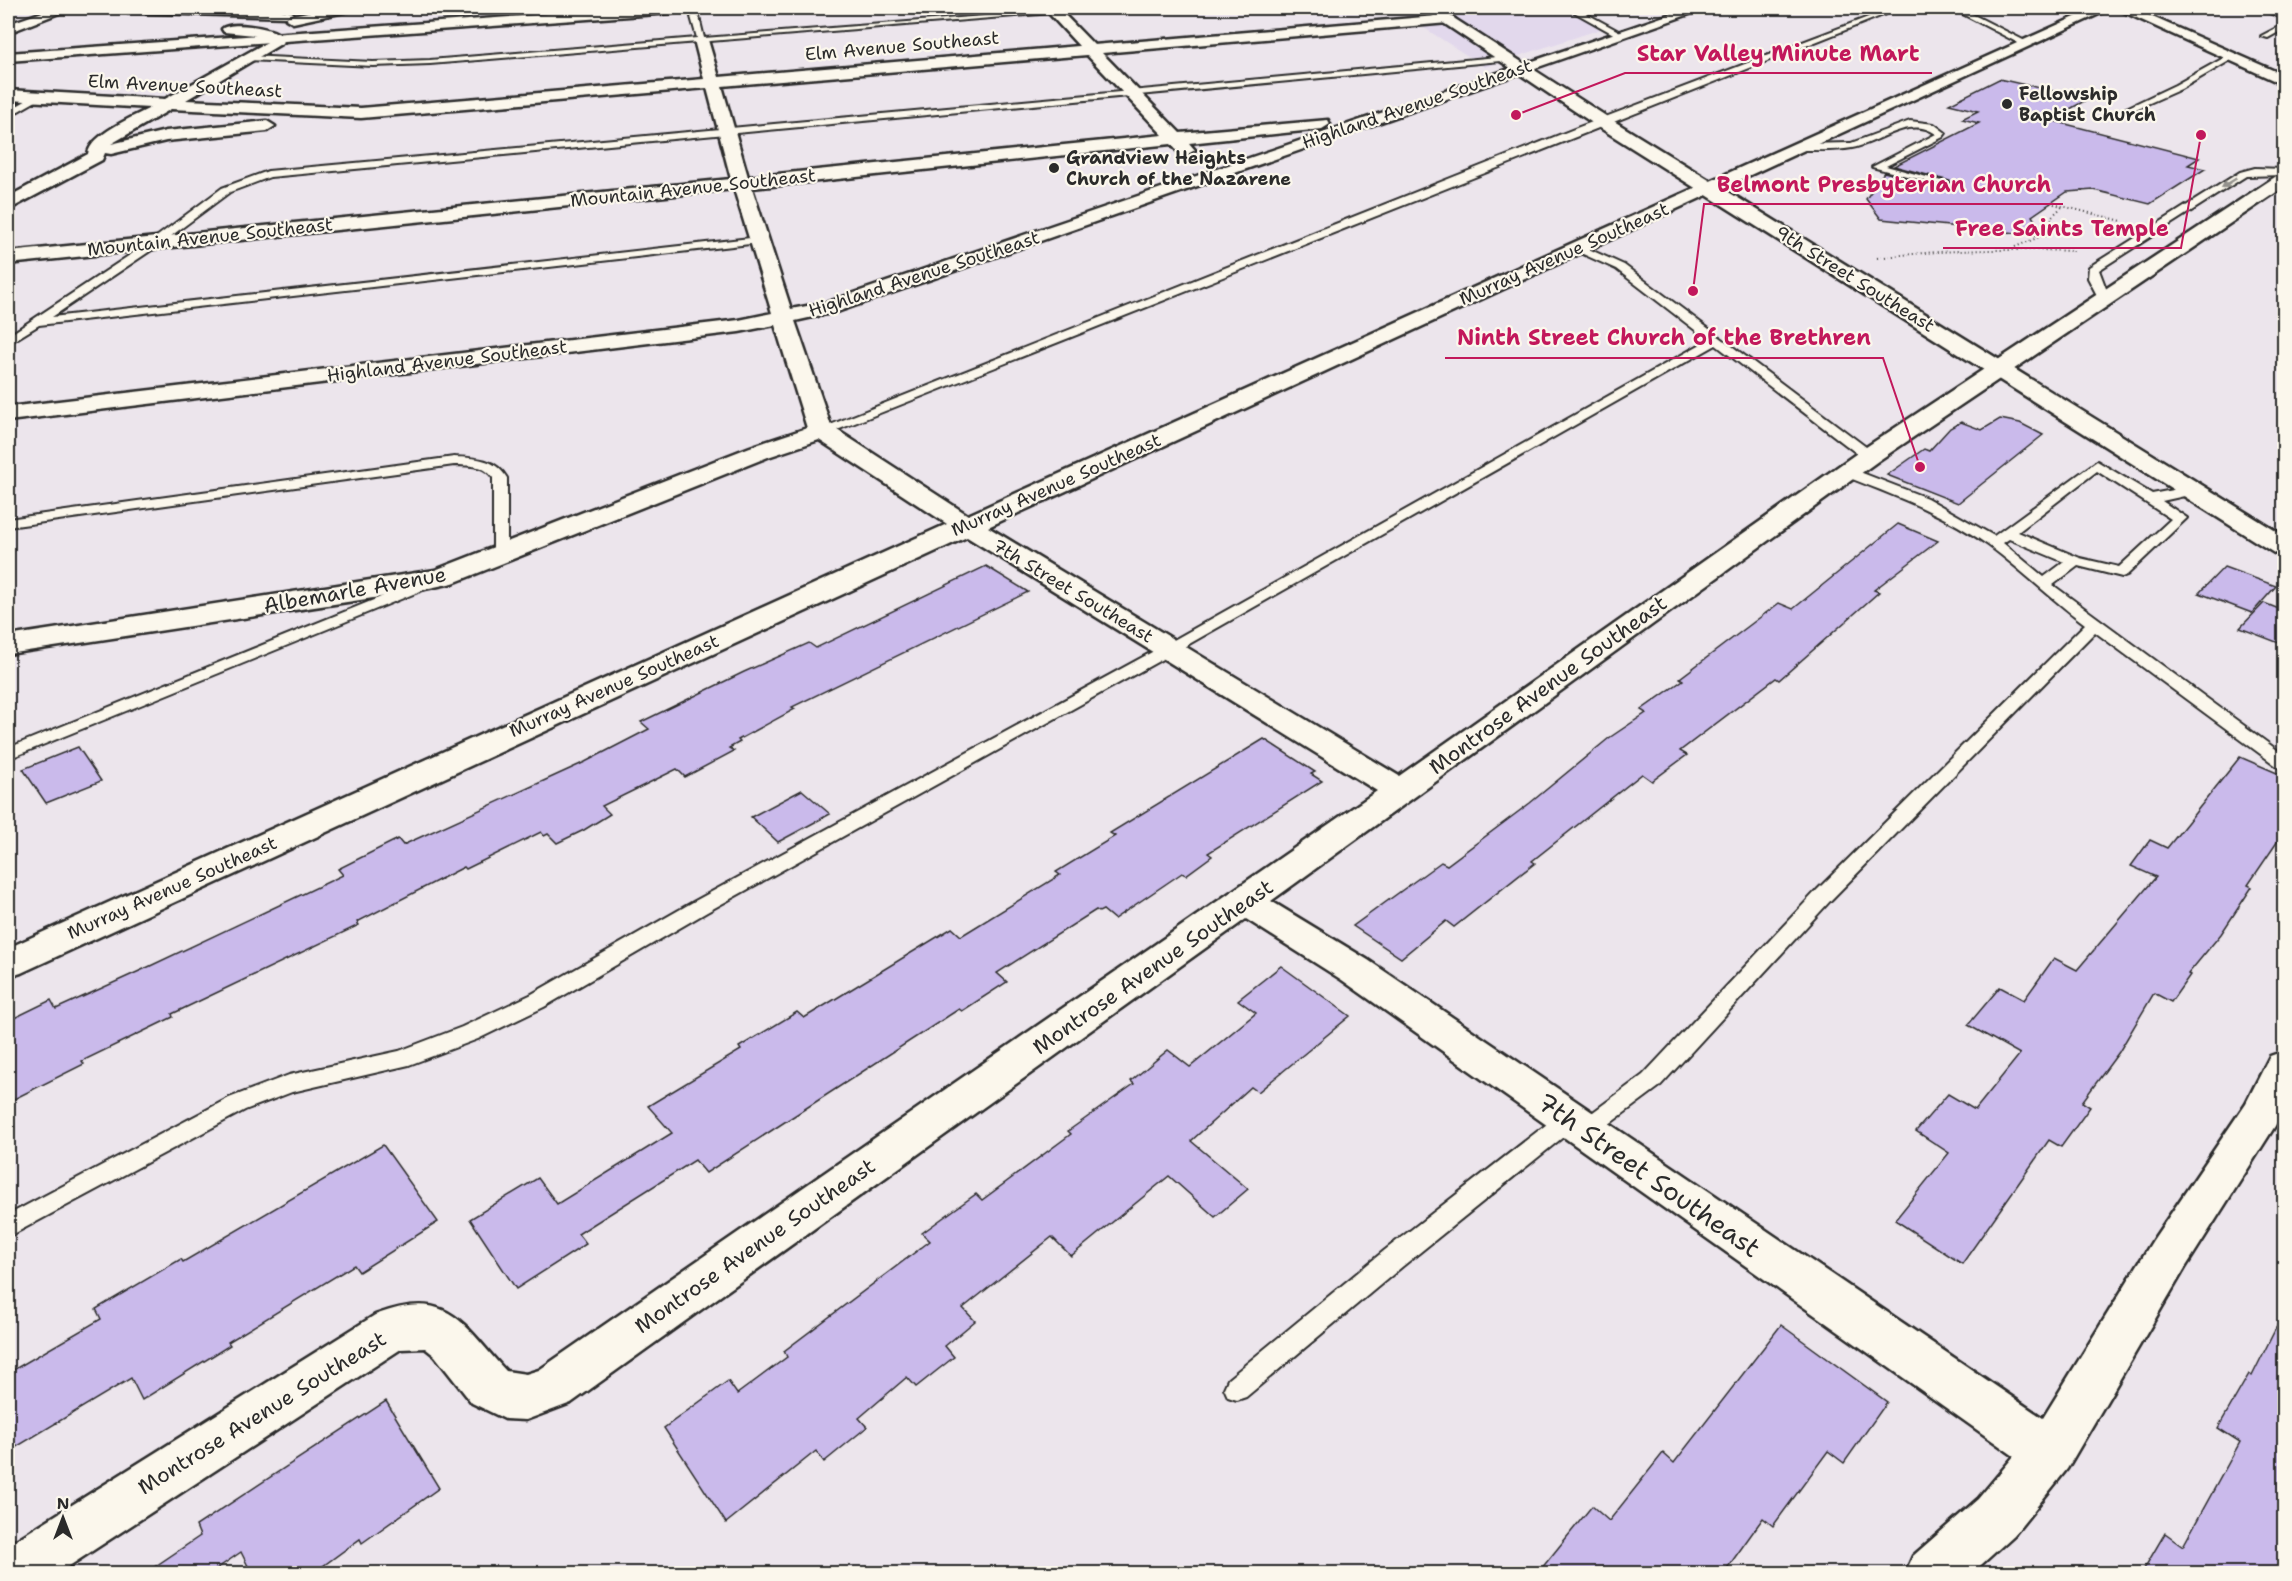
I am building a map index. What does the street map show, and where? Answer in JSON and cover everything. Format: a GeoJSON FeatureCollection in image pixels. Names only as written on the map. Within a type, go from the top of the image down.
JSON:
{"type":"FeatureCollection","features":[{"type":"Feature","properties":{"kind":"street"},"geometry":{"type":"LineString","coordinates":[[8,29],[65,8]]}},
{"type":"Feature","properties":{"kind":"street"},"geometry":{"type":"LineString","coordinates":[[123,8],[211,9],[286,14]]}},
{"type":"Feature","properties":{"kind":"street"},"geometry":{"type":"LineString","coordinates":[[8,49],[116,43],[229,30],[344,8]]}},
{"type":"Feature","properties":{"kind":"street"},"geometry":{"type":"LineString","coordinates":[[357,8],[348,12],[350,21],[362,26],[381,28]]}},
{"type":"Feature","properties":{"kind":"street","name":"9th Street Southeast"},"geometry":{"type":"LineString","coordinates":[[1428,8],[1604,122],[2284,547]]}},
{"type":"Feature","properties":{"kind":"street","name":"Highland Avenue Southeast"},"geometry":{"type":"LineString","coordinates":[[8,414],[784,318],[833,307],[1379,118],[1514,63],[1620,34],[1700,8]]}},
{"type":"Feature","properties":{"kind":"street","name":"Murray Avenue Southeast"},"geometry":{"type":"LineString","coordinates":[[8,963],[2105,8]]}},
{"type":"Feature","properties":{"kind":"street"},"geometry":{"type":"LineString","coordinates":[[2122,8],[2284,80]]}},
{"type":"Feature","properties":{"kind":"street"},"geometry":{"type":"LineString","coordinates":[[1053,10],[1212,176]]}},
{"type":"Feature","properties":{"kind":"street"},"geometry":{"type":"LineString","coordinates":[[229,30],[256,31],[276,39],[381,28],[690,12]]}},
{"type":"Feature","properties":{"kind":"street","name":"Elm Avenue Southeast"},"geometry":{"type":"LineString","coordinates":[[8,95],[320,113],[361,113],[1448,19]]}},
{"type":"Feature","properties":{"kind":"street"},"geometry":{"type":"LineString","coordinates":[[8,57],[502,21]]}},
{"type":"Feature","properties":{"kind":"street"},"geometry":{"type":"LineString","coordinates":[[8,204],[96,156],[97,147],[102,142],[165,104],[275,44],[276,39]]}},
{"type":"Feature","properties":{"kind":"street"},"geometry":{"type":"LineString","coordinates":[[701,40],[741,183],[818,426],[822,431]]}},
{"type":"Feature","properties":{"kind":"street","name":"Elm Avenue Southeast"},"geometry":{"type":"LineString","coordinates":[[96,156],[130,143],[166,136],[298,124],[361,113]]}},
{"type":"Feature","properties":{"kind":"street","name":"Mountain Avenue Southeast"},"geometry":{"type":"LineString","coordinates":[[8,258],[1379,118]]}},
{"type":"Feature","properties":{"kind":"street","name":"Montrose Avenue Southeast"},"geometry":{"type":"LineString","coordinates":[[9,1574],[391,1330],[420,1325],[443,1334],[495,1393],[516,1399],[536,1397],[554,1387],[1245,902],[1869,456],[2284,179]]}},
{"type":"Feature","properties":{"kind":"street","name":"7th Street Southeast"},"geometry":{"type":"LineString","coordinates":[[822,431],[967,526],[1400,791]]}},
{"type":"Feature","properties":{"kind":"street","name":"Albemarle Avenue"},"geometry":{"type":"LineString","coordinates":[[8,645],[406,585],[443,577],[759,452],[822,431]]}},
{"type":"Feature","properties":{"kind":"street","name":"7th Street Southeast"},"geometry":{"type":"LineString","coordinates":[[1245,902],[1355,970],[2050,1452]]}},
{"type":"Feature","properties":{"kind":"street"},"geometry":{"type":"LineString","coordinates":[[1931,1574],[1996,1517],[2050,1452],[2169,1254],[2261,1114],[2284,1067]]}},
{"type":"Feature","properties":{"kind":"lane"},"geometry":{"type":"LineString","coordinates":[[248,58],[404,63],[1053,10],[1109,8]]}},
{"type":"Feature","properties":{"kind":"lane"},"geometry":{"type":"LineString","coordinates":[[1571,8],[1620,34]]}},
{"type":"Feature","properties":{"kind":"lane"},"geometry":{"type":"LineString","coordinates":[[822,431],[1897,8]]}},
{"type":"Feature","properties":{"kind":"lane"},"geometry":{"type":"LineString","coordinates":[[1955,8],[2027,44]]}},
{"type":"Feature","properties":{"kind":"lane"},"geometry":{"type":"LineString","coordinates":[[2261,8],[2284,17]]}},
{"type":"Feature","properties":{"kind":"lane"},"geometry":{"type":"LineString","coordinates":[[690,12],[701,40]]}},
{"type":"Feature","properties":{"kind":"lane"},"geometry":{"type":"LineString","coordinates":[[2265,36],[2284,26]]}},
{"type":"Feature","properties":{"kind":"lane"},"geometry":{"type":"LineString","coordinates":[[2124,111],[2178,87],[2232,57]]}},
{"type":"Feature","properties":{"kind":"lane"},"geometry":{"type":"LineString","coordinates":[[8,341],[155,243],[226,190],[268,174],[1133,92],[1514,63]]}},
{"type":"Feature","properties":{"kind":"lane"},"geometry":{"type":"LineString","coordinates":[[8,114],[39,97]]}},
{"type":"Feature","properties":{"kind":"lane"},"geometry":{"type":"LineString","coordinates":[[1802,147],[1859,144],[1900,125],[1933,127],[1941,133],[1940,135],[1877,167],[1946,185]]}},
{"type":"Feature","properties":{"kind":"lane"},"geometry":{"type":"LineString","coordinates":[[2104,299],[2094,278],[2093,269],[2243,174],[2255,171],[2284,172]]}},
{"type":"Feature","properties":{"kind":"lane"},"geometry":{"type":"LineString","coordinates":[[36,322],[759,240]]}},
{"type":"Feature","properties":{"kind":"lane"},"geometry":{"type":"LineString","coordinates":[[1578,248],[1620,267],[1869,456]]}},
{"type":"Feature","properties":{"kind":"lane"},"geometry":{"type":"LineString","coordinates":[[8,1227],[237,1104],[289,1084],[400,1059],[470,1033],[537,1001],[700,907],[1169,649],[1715,341]]}},
{"type":"Feature","properties":{"kind":"lane"},"geometry":{"type":"LineString","coordinates":[[8,523],[454,461],[473,462],[489,466],[500,478],[500,555]]}},
{"type":"Feature","properties":{"kind":"lane"},"geometry":{"type":"LineString","coordinates":[[1994,543],[2007,533],[2097,465],[2180,518],[2122,572],[2075,561],[2007,533]]}},
{"type":"Feature","properties":{"kind":"lane"},"geometry":{"type":"LineString","coordinates":[[1847,472],[1922,501],[1960,520],[1994,543],[2094,624],[2284,763]]}},
{"type":"Feature","properties":{"kind":"lane"},"geometry":{"type":"LineString","coordinates":[[2150,499],[2193,490]]}},
{"type":"Feature","properties":{"kind":"lane"},"geometry":{"type":"LineString","coordinates":[[2043,585],[2075,561]]}},
{"type":"Feature","properties":{"kind":"lane"},"geometry":{"type":"LineString","coordinates":[[8,754],[443,577]]}},
{"type":"Feature","properties":{"kind":"lane"},"geometry":{"type":"LineString","coordinates":[[1237,1388],[1394,1258],[1556,1131],[1600,1119],[1651,1081],[1824,895],[2094,624]]}},
{"type":"Feature","properties":{"kind":"path"},"geometry":{"type":"LineString","coordinates":[[2050,203],[2119,220]]}},
{"type":"Feature","properties":{"kind":"path"},"geometry":{"type":"LineString","coordinates":[[2012,249],[2056,230],[2051,217],[2062,206]]}},
{"type":"Feature","properties":{"kind":"path"},"geometry":{"type":"LineString","coordinates":[[1881,258],[2012,249],[2078,252]]}},
{"type":"Feature","properties":{"kind":"shaded area"},"geometry":{"type":"Polygon","coordinates":[[[1393,8],[1565,8],[1604,28],[1485,67],[1393,8]]]}},
{"type":"Feature","properties":{"kind":"building"},"geometry":{"type":"Polygon","coordinates":[[[1999,79],[2088,99],[2050,120],[2199,158],[2188,165],[2205,169],[2150,204],[2094,190],[2067,192],[2032,216],[2045,236],[1881,219],[1866,199],[1884,172],[1950,189],[1950,181],[1894,166],[1979,123],[1962,119],[1978,111],[1949,104],[1999,79]]]}},
{"type":"Feature","properties":{"kind":"building"},"geometry":{"type":"Polygon","coordinates":[[[2000,419],[2020,423],[2043,435],[1958,503],[1887,475],[1924,449],[1929,451],[1950,428],[1961,422],[1982,430],[2000,419]]]}},
{"type":"Feature","properties":{"kind":"building"},"geometry":{"type":"Polygon","coordinates":[[[1898,524],[1938,541],[1874,590],[1879,592],[1779,680],[1776,678],[1680,751],[1687,755],[1652,781],[1642,774],[1532,861],[1535,863],[1454,927],[1446,921],[1401,958],[1353,926],[1441,862],[1447,865],[1530,803],[1609,738],[1646,713],[1641,710],[1683,680],[1680,678],[1779,603],[1793,609],[1898,524]]]}},
{"type":"Feature","properties":{"kind":"building"},"geometry":{"type":"Polygon","coordinates":[[[986,566],[1028,592],[792,707],[795,709],[738,740],[740,742],[729,748],[734,751],[685,777],[677,769],[602,806],[610,814],[584,830],[557,843],[548,834],[544,836],[541,832],[466,869],[464,867],[357,922],[359,925],[172,1014],[173,1017],[82,1061],[84,1064],[8,1102],[8,1021],[51,1000],[56,1009],[146,968],[343,875],[338,869],[398,839],[403,845],[585,762],[649,729],[641,722],[744,672],[809,643],[816,648],[986,566]]]}},
{"type":"Feature","properties":{"kind":"building"},"geometry":{"type":"Polygon","coordinates":[[[2224,567],[2276,586],[2252,613],[2199,593],[2224,567]]]}},
{"type":"Feature","properties":{"kind":"building"},"geometry":{"type":"Polygon","coordinates":[[[2264,603],[2284,611],[2284,645],[2240,628],[2264,603]]]}},
{"type":"Feature","properties":{"kind":"building"},"geometry":{"type":"Polygon","coordinates":[[[1264,739],[1315,772],[1311,774],[1322,781],[1208,853],[1212,856],[1186,875],[1182,873],[1114,919],[1103,910],[1099,912],[1096,910],[997,973],[1007,982],[962,1011],[959,1009],[706,1173],[695,1160],[578,1234],[586,1244],[516,1289],[470,1219],[538,1178],[557,1204],[672,1133],[648,1106],[741,1050],[739,1047],[797,1012],[804,1018],[952,928],[961,936],[1060,875],[1056,872],[1115,836],[1110,833],[1264,739]]]}},
{"type":"Feature","properties":{"kind":"building"},"geometry":{"type":"Polygon","coordinates":[[[78,747],[101,781],[46,803],[23,769],[78,747]]]}},
{"type":"Feature","properties":{"kind":"building"},"geometry":{"type":"Polygon","coordinates":[[[2240,757],[2284,776],[2284,832],[2248,885],[2252,887],[2221,934],[2188,974],[2190,975],[2171,1002],[2154,993],[2119,1052],[2082,1102],[2090,1107],[2061,1147],[2049,1140],[1962,1264],[1895,1220],[1949,1153],[1916,1131],[1948,1094],[1975,1110],[2020,1054],[1968,1025],[2000,987],[2024,1000],[2054,958],[2077,970],[2156,877],[2131,866],[2150,840],[2167,848],[2240,757]]]}},
{"type":"Feature","properties":{"kind":"building"},"geometry":{"type":"Polygon","coordinates":[[[802,790],[830,814],[778,842],[751,817],[802,790]]]}},
{"type":"Feature","properties":{"kind":"building"},"geometry":{"type":"Polygon","coordinates":[[[1281,966],[1350,1016],[1258,1092],[1251,1087],[1191,1141],[1248,1189],[1215,1217],[1169,1176],[1071,1256],[1052,1237],[963,1308],[975,1321],[945,1346],[954,1357],[916,1387],[907,1377],[859,1418],[867,1427],[824,1462],[816,1451],[726,1523],[664,1428],[728,1381],[737,1394],[787,1357],[784,1351],[930,1241],[922,1233],[976,1194],[982,1200],[1071,1134],[1068,1131],[1134,1084],[1131,1081],[1168,1050],[1190,1067],[1256,1013],[1238,1000],[1281,966]]]}},
{"type":"Feature","properties":{"kind":"building"},"geometry":{"type":"Polygon","coordinates":[[[383,1145],[438,1222],[359,1272],[354,1265],[228,1342],[230,1345],[142,1400],[131,1378],[8,1452],[8,1373],[101,1319],[96,1309],[181,1259],[183,1262],[383,1145]]]}},
{"type":"Feature","properties":{"kind":"building"},"geometry":{"type":"Polygon","coordinates":[[[2284,1312],[2284,1574],[2141,1574],[2165,1533],[2183,1546],[2240,1442],[2218,1428],[2249,1374],[2252,1376],[2284,1312]]]}},
{"type":"Feature","properties":{"kind":"building"},"geometry":{"type":"Polygon","coordinates":[[[1781,1325],[1887,1402],[1844,1463],[1828,1451],[1773,1526],[1763,1518],[1723,1574],[1537,1574],[1592,1506],[1609,1521],[1663,1453],[1674,1463],[1781,1325]]]}},
{"type":"Feature","properties":{"kind":"building"},"geometry":{"type":"Polygon","coordinates":[[[386,1401],[439,1488],[362,1543],[360,1539],[312,1574],[252,1574],[241,1552],[209,1574],[144,1574],[200,1536],[196,1526],[386,1401]]]}},
{"type":"Feature","properties":{"kind":"place","name":"Fellowship Baptist Church"},"geometry":{"type":"Point","coordinates":[2007,104]}},
{"type":"Feature","properties":{"kind":"place","name":"Star Valley Minute Mart"},"geometry":{"type":"Point","coordinates":[1516,115]}},
{"type":"Feature","properties":{"kind":"place","name":"Free Saints Temple"},"geometry":{"type":"Point","coordinates":[2201,135]}},
{"type":"Feature","properties":{"kind":"place","name":"Grandview Heights Church of the Nazarene"},"geometry":{"type":"Point","coordinates":[1054,168]}},
{"type":"Feature","properties":{"kind":"place","name":"Belmont Presbyterian Church"},"geometry":{"type":"Point","coordinates":[1693,291]}},
{"type":"Feature","properties":{"kind":"place","name":"Ninth Street Church of the Brethren"},"geometry":{"type":"Point","coordinates":[1920,467]}}]}
